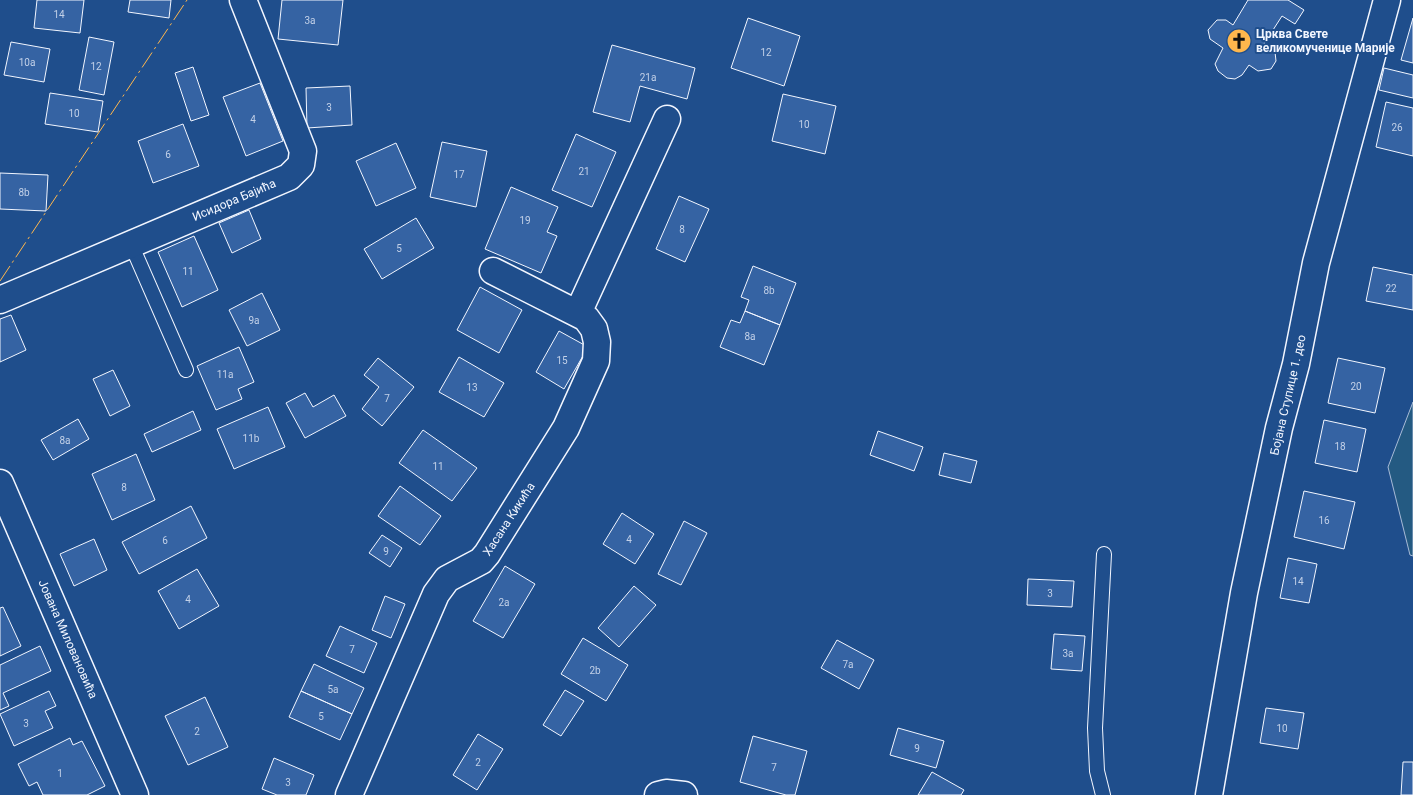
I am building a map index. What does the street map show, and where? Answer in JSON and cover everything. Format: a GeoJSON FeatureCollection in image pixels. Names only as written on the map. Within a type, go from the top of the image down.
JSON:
{"type":"FeatureCollection","features":[{"type":"Feature","properties":{"kind":"street","name":"Исидора Бајића"},"geometry":{"type":"LineString","coordinates":[[0,300],[289,177],[301,164],[303,151],[242,0]]}},
{"type":"Feature","properties":{"kind":"street","name":"Бојана Ступице 1. део"},"geometry":{"type":"LineString","coordinates":[[1209,795],[1244,593],[1279,428],[1296,364],[1316,263],[1387,0]]}},
{"type":"Feature","properties":{"kind":"street"},"geometry":{"type":"LineString","coordinates":[[578,313],[667,119]]}},
{"type":"Feature","properties":{"kind":"street","name":"Хасана Кикића"},"geometry":{"type":"LineString","coordinates":[[350,795],[436,594],[447,579],[481,561],[488,554],[566,428],[596,361],[597,342],[594,329],[578,313],[493,271]]}},
{"type":"Feature","properties":{"kind":"street","name":"Јована Миловановића"},"geometry":{"type":"LineString","coordinates":[[0,483],[135,795]]}},
{"type":"Feature","properties":{"kind":"street"},"geometry":{"type":"LineString","coordinates":[[658,795],[666,793],[684,795]]}},
{"type":"Feature","properties":{"kind":"lane"},"geometry":{"type":"LineString","coordinates":[[131,244],[186,370]]}},
{"type":"Feature","properties":{"kind":"lane"},"geometry":{"type":"LineString","coordinates":[[1103,795],[1097,771],[1095,728],[1104,554]]}},
{"type":"Feature","properties":{"kind":"shaded area"},"geometry":{"type":"Polygon","coordinates":[[[1413,402],[1413,556],[1410,555],[1388,467],[1413,402]]]}},
{"type":"Feature","properties":{"kind":"building"},"geometry":{"type":"Polygon","coordinates":[[[37,0],[84,0],[80,33],[34,28],[37,0]]]}},
{"type":"Feature","properties":{"kind":"building"},"geometry":{"type":"Polygon","coordinates":[[[130,0],[171,0],[169,18],[128,12],[130,0]]]}},
{"type":"Feature","properties":{"kind":"building"},"geometry":{"type":"Polygon","coordinates":[[[282,0],[343,0],[338,45],[278,39],[282,0]]]}},
{"type":"Feature","properties":{"kind":"building","name":"Црква Свете великомученице Марије"},"geometry":{"type":"Polygon","coordinates":[[[1248,0],[1288,0],[1304,10],[1295,24],[1282,16],[1264,44],[1275,52],[1276,61],[1271,69],[1258,71],[1249,65],[1242,75],[1235,79],[1227,78],[1218,71],[1215,64],[1223,48],[1210,39],[1208,30],[1217,20],[1226,20],[1233,25],[1248,0]]]}},
{"type":"Feature","properties":{"kind":"building"},"geometry":{"type":"Polygon","coordinates":[[[748,18],[800,36],[784,86],[731,68],[748,18]]]}},
{"type":"Feature","properties":{"kind":"building"},"geometry":{"type":"Polygon","coordinates":[[[1413,18],[1413,63],[1401,60],[1413,18]]]}},
{"type":"Feature","properties":{"kind":"building"},"geometry":{"type":"Polygon","coordinates":[[[89,37],[114,42],[104,95],[79,90],[89,37]]]}},
{"type":"Feature","properties":{"kind":"building"},"geometry":{"type":"Polygon","coordinates":[[[11,42],[50,49],[44,82],[4,75],[11,42]]]}},
{"type":"Feature","properties":{"kind":"building"},"geometry":{"type":"Polygon","coordinates":[[[612,45],[695,68],[687,99],[640,86],[630,122],[593,112],[612,45]]]}},
{"type":"Feature","properties":{"kind":"building"},"geometry":{"type":"Polygon","coordinates":[[[193,67],[209,115],[191,121],[175,73],[193,67]]]}},
{"type":"Feature","properties":{"kind":"building"},"geometry":{"type":"Polygon","coordinates":[[[1384,68],[1413,75],[1413,98],[1379,90],[1384,68]]]}},
{"type":"Feature","properties":{"kind":"building"},"geometry":{"type":"Polygon","coordinates":[[[260,83],[283,141],[246,156],[223,97],[260,83]]]}},
{"type":"Feature","properties":{"kind":"building"},"geometry":{"type":"Polygon","coordinates":[[[350,86],[352,125],[307,128],[306,88],[350,86]]]}},
{"type":"Feature","properties":{"kind":"building"},"geometry":{"type":"Polygon","coordinates":[[[50,93],[103,101],[98,132],[45,124],[50,93]]]}},
{"type":"Feature","properties":{"kind":"building"},"geometry":{"type":"Polygon","coordinates":[[[783,94],[836,106],[825,154],[772,141],[783,94]]]}},
{"type":"Feature","properties":{"kind":"building"},"geometry":{"type":"Polygon","coordinates":[[[1386,102],[1413,108],[1413,156],[1376,147],[1386,102]]]}},
{"type":"Feature","properties":{"kind":"building"},"geometry":{"type":"Polygon","coordinates":[[[183,124],[199,166],[153,183],[138,141],[183,124]]]}},
{"type":"Feature","properties":{"kind":"building"},"geometry":{"type":"Polygon","coordinates":[[[576,134],[616,152],[592,207],[552,190],[576,134]]]}},
{"type":"Feature","properties":{"kind":"building"},"geometry":{"type":"Polygon","coordinates":[[[442,142],[487,151],[476,207],[430,197],[442,142]]]}},
{"type":"Feature","properties":{"kind":"building"},"geometry":{"type":"Polygon","coordinates":[[[396,143],[416,188],[376,206],[356,161],[396,143]]]}},
{"type":"Feature","properties":{"kind":"building"},"geometry":{"type":"Polygon","coordinates":[[[0,173],[48,175],[46,211],[0,209],[0,173]]]}},
{"type":"Feature","properties":{"kind":"building"},"geometry":{"type":"Polygon","coordinates":[[[511,187],[558,207],[547,232],[557,236],[541,273],[485,249],[511,187]]]}},
{"type":"Feature","properties":{"kind":"building"},"geometry":{"type":"Polygon","coordinates":[[[679,196],[709,209],[685,262],[656,249],[679,196]]]}},
{"type":"Feature","properties":{"kind":"building"},"geometry":{"type":"Polygon","coordinates":[[[249,210],[261,239],[232,253],[219,223],[249,210]]]}},
{"type":"Feature","properties":{"kind":"building"},"geometry":{"type":"Polygon","coordinates":[[[416,218],[434,248],[382,279],[364,249],[416,218]]]}},
{"type":"Feature","properties":{"kind":"building"},"geometry":{"type":"Polygon","coordinates":[[[194,236],[218,290],[182,307],[158,252],[194,236]]]}},
{"type":"Feature","properties":{"kind":"building"},"geometry":{"type":"Polygon","coordinates":[[[753,266],[796,283],[780,325],[745,311],[749,300],[741,297],[753,266]]]}},
{"type":"Feature","properties":{"kind":"building"},"geometry":{"type":"Polygon","coordinates":[[[1373,267],[1413,275],[1413,310],[1366,301],[1373,267]]]}},
{"type":"Feature","properties":{"kind":"building"},"geometry":{"type":"Polygon","coordinates":[[[480,287],[522,310],[499,353],[457,330],[480,287]]]}},
{"type":"Feature","properties":{"kind":"building"},"geometry":{"type":"Polygon","coordinates":[[[262,293],[280,330],[247,346],[229,310],[262,293]]]}},
{"type":"Feature","properties":{"kind":"building"},"geometry":{"type":"Polygon","coordinates":[[[745,311],[780,325],[764,365],[720,347],[731,320],[740,323],[745,311]]]}},
{"type":"Feature","properties":{"kind":"building"},"geometry":{"type":"Polygon","coordinates":[[[11,315],[26,350],[0,362],[0,319],[11,315]]]}},
{"type":"Feature","properties":{"kind":"building"},"geometry":{"type":"Polygon","coordinates":[[[559,331],[588,347],[564,389],[536,372],[559,331]]]}},
{"type":"Feature","properties":{"kind":"building"},"geometry":{"type":"Polygon","coordinates":[[[239,347],[254,382],[238,389],[242,399],[216,410],[197,366],[239,347]]]}},
{"type":"Feature","properties":{"kind":"building"},"geometry":{"type":"Polygon","coordinates":[[[459,357],[504,383],[484,417],[439,392],[459,357]]]}},
{"type":"Feature","properties":{"kind":"building"},"geometry":{"type":"Polygon","coordinates":[[[378,358],[414,387],[382,426],[362,409],[379,387],[364,375],[378,358]]]}},
{"type":"Feature","properties":{"kind":"building"},"geometry":{"type":"Polygon","coordinates":[[[1338,358],[1385,368],[1375,413],[1328,403],[1338,358]]]}},
{"type":"Feature","properties":{"kind":"building"},"geometry":{"type":"Polygon","coordinates":[[[113,370],[130,406],[110,416],[93,379],[113,370]]]}},
{"type":"Feature","properties":{"kind":"building"},"geometry":{"type":"Polygon","coordinates":[[[305,393],[313,407],[334,395],[346,416],[305,438],[286,403],[305,393]]]}},
{"type":"Feature","properties":{"kind":"building"},"geometry":{"type":"Polygon","coordinates":[[[268,407],[285,447],[234,469],[217,429],[268,407]]]}},
{"type":"Feature","properties":{"kind":"building"},"geometry":{"type":"Polygon","coordinates":[[[193,411],[201,430],[152,452],[144,434],[193,411]]]}},
{"type":"Feature","properties":{"kind":"building"},"geometry":{"type":"Polygon","coordinates":[[[78,419],[89,439],[53,460],[41,440],[78,419]]]}},
{"type":"Feature","properties":{"kind":"building"},"geometry":{"type":"Polygon","coordinates":[[[1324,420],[1366,429],[1357,472],[1315,463],[1324,420]]]}},
{"type":"Feature","properties":{"kind":"building"},"geometry":{"type":"Polygon","coordinates":[[[423,430],[477,468],[452,501],[399,463],[423,430]]]}},
{"type":"Feature","properties":{"kind":"building"},"geometry":{"type":"Polygon","coordinates":[[[878,431],[923,447],[914,471],[870,455],[878,431]]]}},
{"type":"Feature","properties":{"kind":"building"},"geometry":{"type":"Polygon","coordinates":[[[944,453],[977,461],[971,483],[939,475],[944,453]]]}},
{"type":"Feature","properties":{"kind":"building"},"geometry":{"type":"Polygon","coordinates":[[[136,454],[155,500],[112,520],[92,474],[136,454]]]}},
{"type":"Feature","properties":{"kind":"building"},"geometry":{"type":"Polygon","coordinates":[[[400,486],[441,516],[420,545],[378,516],[400,486]]]}},
{"type":"Feature","properties":{"kind":"building"},"geometry":{"type":"Polygon","coordinates":[[[1304,491],[1355,502],[1344,549],[1294,537],[1304,491]]]}},
{"type":"Feature","properties":{"kind":"building"},"geometry":{"type":"Polygon","coordinates":[[[191,506],[207,538],[139,574],[122,542],[191,506]]]}},
{"type":"Feature","properties":{"kind":"building"},"geometry":{"type":"Polygon","coordinates":[[[622,513],[654,534],[635,564],[603,544],[622,513]]]}},
{"type":"Feature","properties":{"kind":"building"},"geometry":{"type":"Polygon","coordinates":[[[684,521],[707,533],[681,585],[658,574],[684,521]]]}},
{"type":"Feature","properties":{"kind":"building"},"geometry":{"type":"Polygon","coordinates":[[[382,535],[402,548],[390,567],[369,553],[382,535]]]}},
{"type":"Feature","properties":{"kind":"building"},"geometry":{"type":"Polygon","coordinates":[[[94,539],[107,570],[74,586],[60,554],[94,539]]]}},
{"type":"Feature","properties":{"kind":"building"},"geometry":{"type":"Polygon","coordinates":[[[1288,558],[1317,564],[1309,603],[1280,598],[1288,558]]]}},
{"type":"Feature","properties":{"kind":"building"},"geometry":{"type":"Polygon","coordinates":[[[505,566],[535,584],[503,638],[473,621],[505,566]]]}},
{"type":"Feature","properties":{"kind":"building"},"geometry":{"type":"Polygon","coordinates":[[[197,569],[219,606],[179,629],[158,591],[197,569]]]}},
{"type":"Feature","properties":{"kind":"building"},"geometry":{"type":"Polygon","coordinates":[[[1028,579],[1074,581],[1072,607],[1027,605],[1028,579]]]}},
{"type":"Feature","properties":{"kind":"building"},"geometry":{"type":"Polygon","coordinates":[[[634,586],[656,605],[619,647],[598,628],[634,586]]]}},
{"type":"Feature","properties":{"kind":"building"},"geometry":{"type":"Polygon","coordinates":[[[385,596],[405,604],[391,638],[372,630],[385,596]]]}},
{"type":"Feature","properties":{"kind":"building"},"geometry":{"type":"Polygon","coordinates":[[[3,607],[21,646],[0,656],[0,608],[3,607]]]}},
{"type":"Feature","properties":{"kind":"building"},"geometry":{"type":"Polygon","coordinates":[[[340,626],[377,643],[364,673],[326,656],[340,626]]]}},
{"type":"Feature","properties":{"kind":"building"},"geometry":{"type":"Polygon","coordinates":[[[1054,634],[1085,636],[1082,671],[1051,669],[1054,634]]]}},
{"type":"Feature","properties":{"kind":"building"},"geometry":{"type":"Polygon","coordinates":[[[583,638],[628,665],[606,701],[561,674],[583,638]]]}},
{"type":"Feature","properties":{"kind":"building"},"geometry":{"type":"Polygon","coordinates":[[[837,640],[874,660],[859,689],[821,668],[837,640]]]}},
{"type":"Feature","properties":{"kind":"building"},"geometry":{"type":"Polygon","coordinates":[[[40,646],[51,671],[3,693],[9,706],[0,710],[0,665],[40,646]]]}},
{"type":"Feature","properties":{"kind":"building"},"geometry":{"type":"Polygon","coordinates":[[[314,664],[364,688],[352,714],[301,691],[314,664]]]}},
{"type":"Feature","properties":{"kind":"building"},"geometry":{"type":"Polygon","coordinates":[[[565,690],[584,701],[561,736],[543,725],[565,690]]]}},
{"type":"Feature","properties":{"kind":"building"},"geometry":{"type":"Polygon","coordinates":[[[49,691],[56,706],[45,711],[53,728],[14,746],[0,714],[49,691]]]}},
{"type":"Feature","properties":{"kind":"building"},"geometry":{"type":"Polygon","coordinates":[[[301,691],[352,714],[340,740],[289,717],[301,691]]]}},
{"type":"Feature","properties":{"kind":"building"},"geometry":{"type":"Polygon","coordinates":[[[205,697],[228,747],[188,765],[165,716],[205,697]]]}},
{"type":"Feature","properties":{"kind":"building"},"geometry":{"type":"Polygon","coordinates":[[[1266,708],[1304,713],[1298,749],[1260,743],[1266,708]]]}},
{"type":"Feature","properties":{"kind":"building"},"geometry":{"type":"Polygon","coordinates":[[[898,728],[944,741],[936,768],[890,755],[898,728]]]}},
{"type":"Feature","properties":{"kind":"building"},"geometry":{"type":"Polygon","coordinates":[[[478,734],[503,749],[477,790],[453,775],[478,734]]]}},
{"type":"Feature","properties":{"kind":"building"},"geometry":{"type":"Polygon","coordinates":[[[753,736],[807,751],[795,795],[786,795],[740,782],[753,736]]]}},
{"type":"Feature","properties":{"kind":"building"},"geometry":{"type":"Polygon","coordinates":[[[70,738],[73,745],[82,741],[105,786],[87,795],[43,795],[37,782],[29,786],[18,764],[70,738]]]}},
{"type":"Feature","properties":{"kind":"building"},"geometry":{"type":"Polygon","coordinates":[[[274,758],[314,775],[306,795],[277,795],[262,789],[274,758]]]}},
{"type":"Feature","properties":{"kind":"building"},"geometry":{"type":"Polygon","coordinates":[[[1403,762],[1413,762],[1413,795],[1401,795],[1403,762]]]}},
{"type":"Feature","properties":{"kind":"building"},"geometry":{"type":"Polygon","coordinates":[[[932,772],[964,790],[961,795],[918,795],[932,772]]]}},
{"type":"Feature","properties":{"kind":"power"},"geometry":{"type":"LineString","coordinates":[[0,281],[187,0]]}},
{"type":"Feature","properties":{"kind":"place","name":"Црква Свете великомученице Марије"},"geometry":{"type":"Point","coordinates":[1239,41]}}]}
